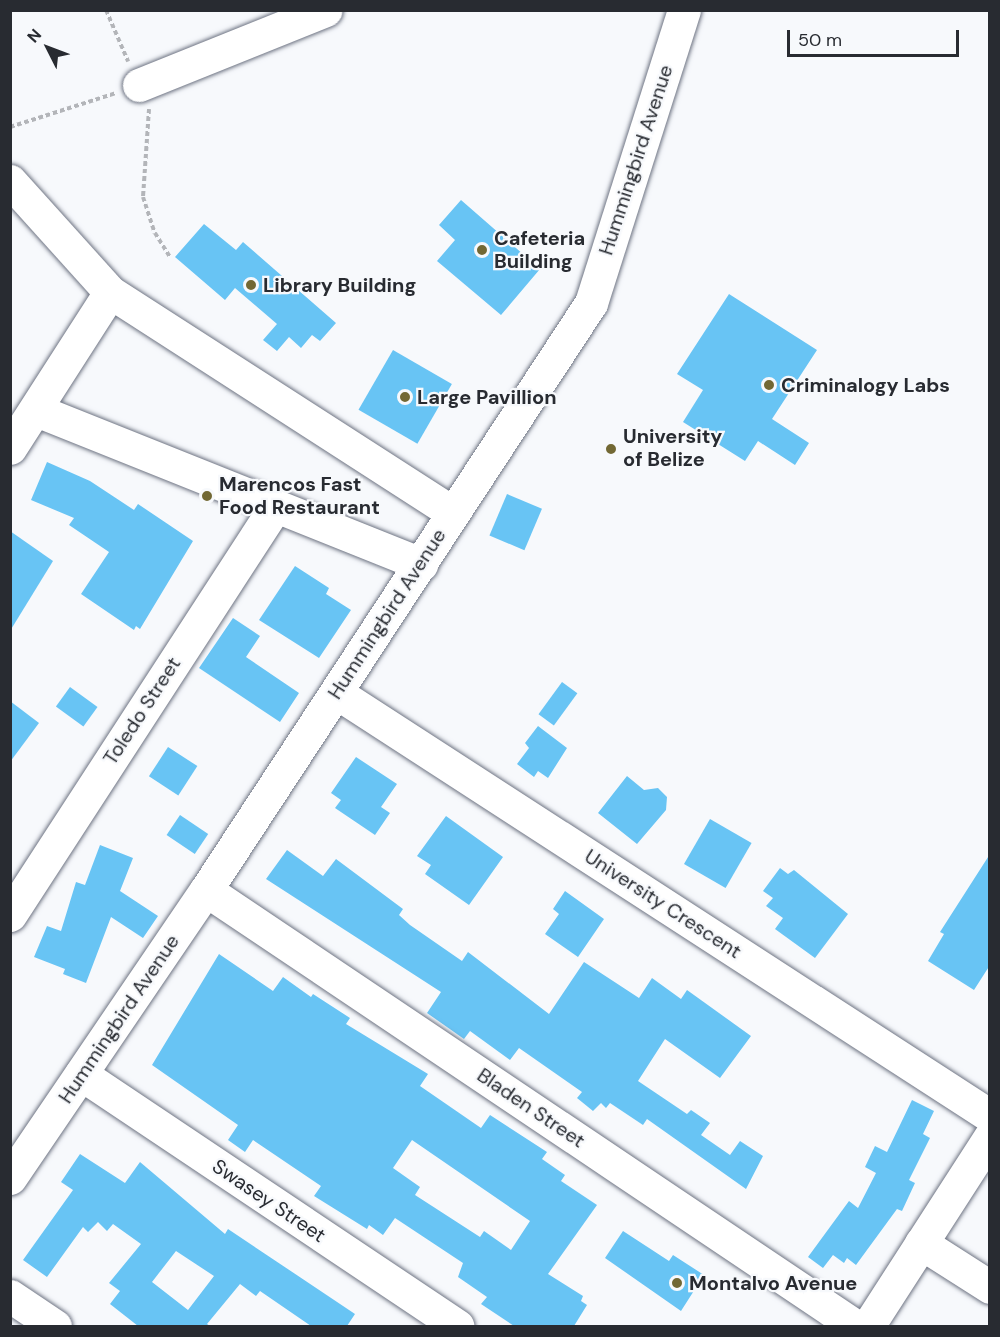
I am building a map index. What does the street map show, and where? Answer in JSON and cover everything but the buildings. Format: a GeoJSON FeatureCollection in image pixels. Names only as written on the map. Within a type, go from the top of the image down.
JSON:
{"type":"FeatureCollection","features":[{"type":"Feature","properties":{"kind":"street"},"geometry":{"type":"LineString","coordinates":[[139,85],[276,20],[326,10]]}},
{"type":"Feature","properties":{"kind":"street","name":"Hummingbird Avenue"},"geometry":{"type":"LineString","coordinates":[[10,1178],[337,693],[452,512],[591,303],[684,10]]}},
{"type":"Feature","properties":{"kind":"street"},"geometry":{"type":"LineString","coordinates":[[10,182],[110,292],[452,512]]}},
{"type":"Feature","properties":{"kind":"street"},"geometry":{"type":"LineString","coordinates":[[10,448],[110,292]]}},
{"type":"Feature","properties":{"kind":"street"},"geometry":{"type":"LineString","coordinates":[[36,410],[274,508],[421,564]]}},
{"type":"Feature","properties":{"kind":"street","name":"Toledo Street"},"geometry":{"type":"LineString","coordinates":[[10,915],[274,508]]}},
{"type":"Feature","properties":{"kind":"street","name":"University Crescent"},"geometry":{"type":"LineString","coordinates":[[337,693],[990,1116]]}},
{"type":"Feature","properties":{"kind":"street","name":"Bladen Street"},"geometry":{"type":"LineString","coordinates":[[206,890],[855,1326]]}},
{"type":"Feature","properties":{"kind":"street","name":"Swasey Street"},"geometry":{"type":"LineString","coordinates":[[81,1074],[458,1326]]}},
{"type":"Feature","properties":{"kind":"street"},"geometry":{"type":"LineString","coordinates":[[868,1326],[990,1137]]}},
{"type":"Feature","properties":{"kind":"street"},"geometry":{"type":"LineString","coordinates":[[921,1243],[990,1287]]}},
{"type":"Feature","properties":{"kind":"street"},"geometry":{"type":"LineString","coordinates":[[10,1296],[55,1326]]}},
{"type":"Feature","properties":{"kind":"path"},"geometry":{"type":"LineString","coordinates":[[106,10],[150,110],[143,197],[155,232],[170,257]]}},
{"type":"Feature","properties":{"kind":"path"},"geometry":{"type":"LineString","coordinates":[[10,127],[139,85]]}},
{"type":"Feature","properties":{"kind":"place","name":"Cafeteria Building"},"geometry":{"type":"Point","coordinates":[482,250]}},
{"type":"Feature","properties":{"kind":"place","name":"Library Building"},"geometry":{"type":"Point","coordinates":[251,285]}},
{"type":"Feature","properties":{"kind":"place","name":"Criminalogy Labs"},"geometry":{"type":"Point","coordinates":[769,385]}},
{"type":"Feature","properties":{"kind":"place","name":"Large Pavillion"},"geometry":{"type":"Point","coordinates":[405,397]}},
{"type":"Feature","properties":{"kind":"place","name":"University of Belize"},"geometry":{"type":"Point","coordinates":[611,449]}},
{"type":"Feature","properties":{"kind":"place","name":"Marencos Fast Food Restaurant"},"geometry":{"type":"Point","coordinates":[207,496]}},
{"type":"Feature","properties":{"kind":"place","name":"Montalvo Avenue"},"geometry":{"type":"Point","coordinates":[677,1283]}}]}
